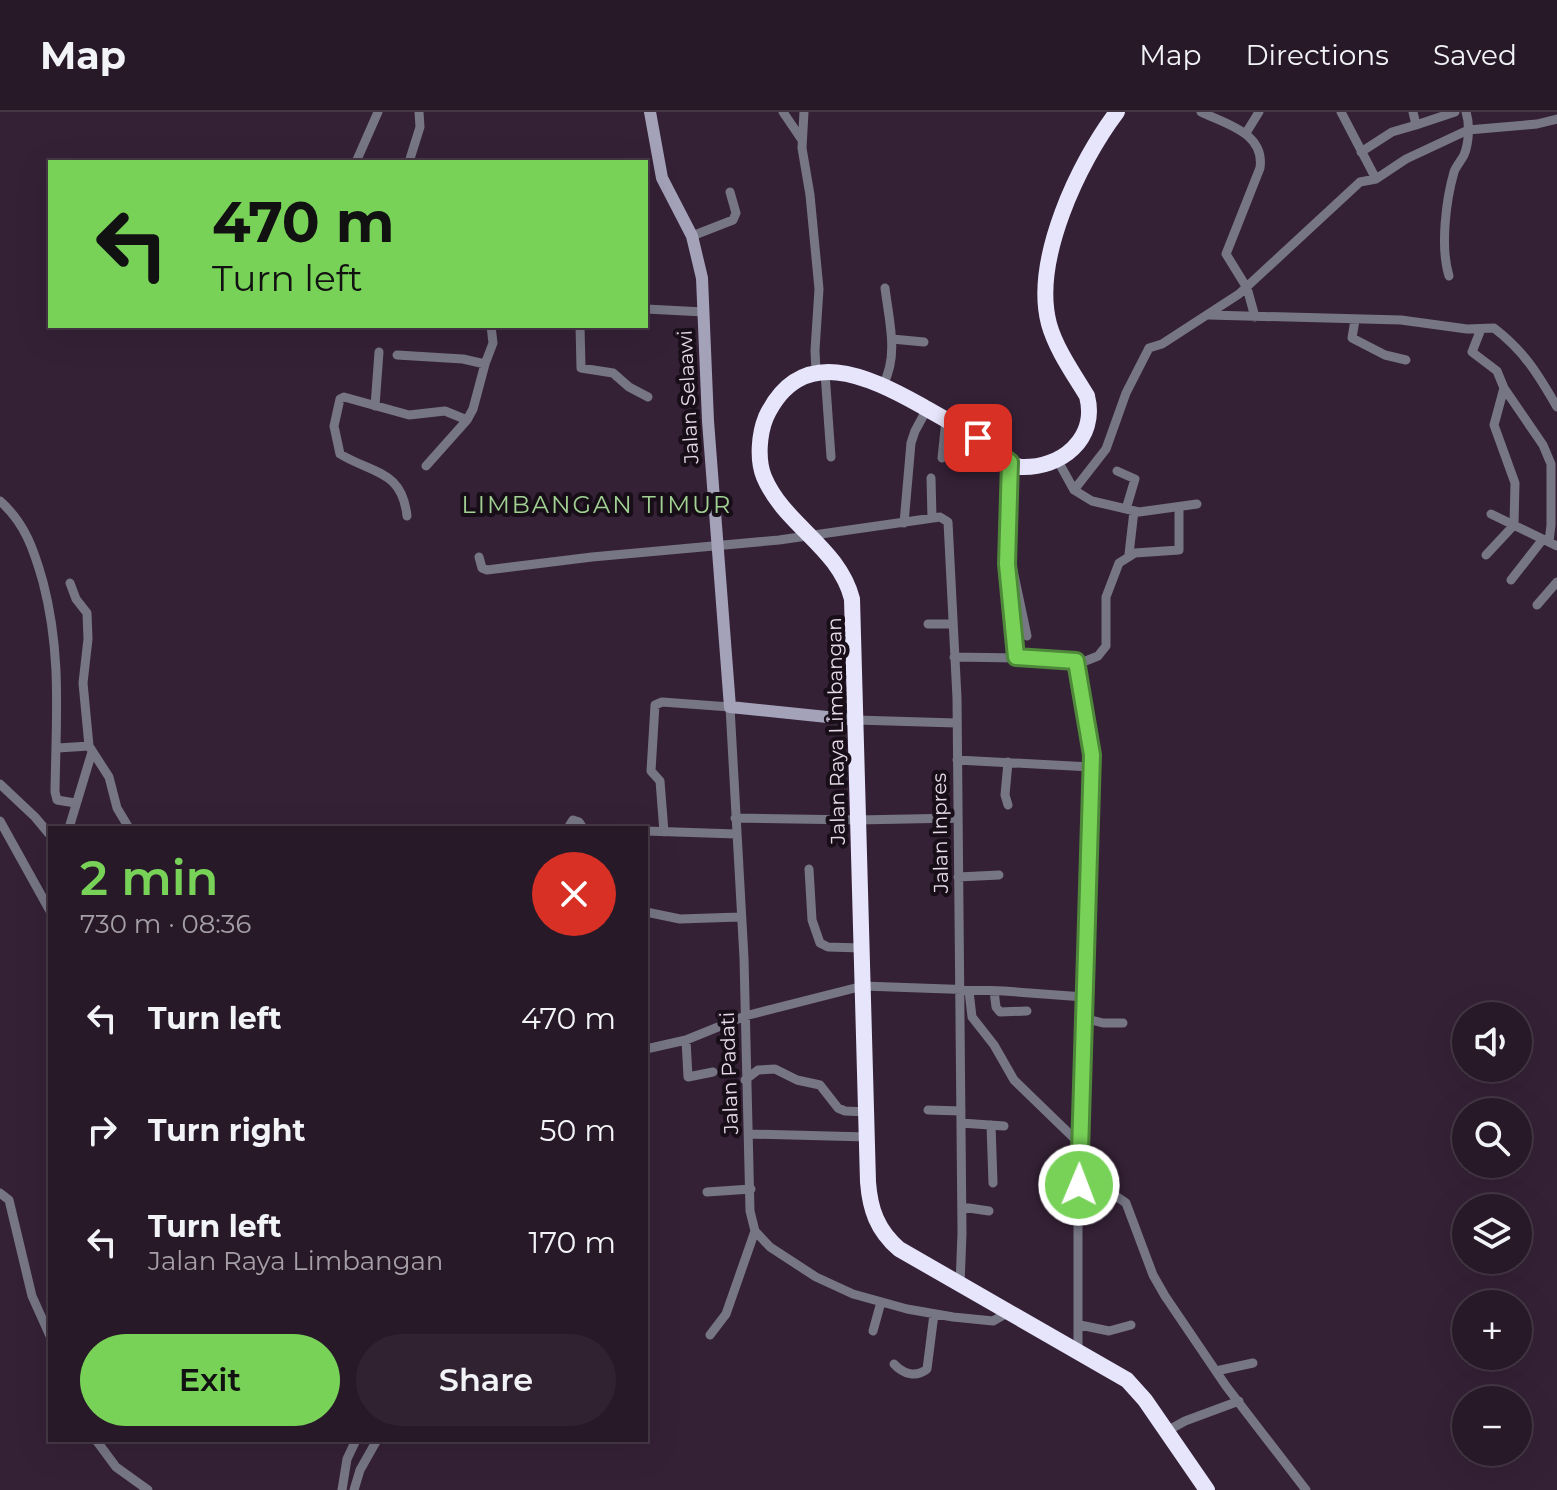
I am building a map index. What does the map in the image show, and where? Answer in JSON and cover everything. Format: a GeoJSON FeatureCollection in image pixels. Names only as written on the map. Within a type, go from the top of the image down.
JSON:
{"type":"FeatureCollection","features":[{"type":"Feature","properties":{"kind":"highway"},"geometry":{"type":"LineString","coordinates":[[821,373],[853,375],[883,385],[978,438],[1010,462],[1030,468],[1058,461],[1079,443],[1087,430],[1090,414],[1087,396],[1053,336],[1045,297],[1047,272],[1063,210],[1077,175],[1097,139],[1117,112]]}},
{"type":"Feature","properties":{"kind":"highway","name":"Jalan Raya Limbangan"},"geometry":{"type":"LineString","coordinates":[[821,373],[792,383],[778,397],[764,423],[760,462],[764,478],[778,500],[842,571],[852,599],[869,1194],[880,1229],[899,1249],[1127,1380],[1207,1490]]}},
{"type":"Feature","properties":{"kind":"street"},"geometry":{"type":"LineString","coordinates":[[357,160],[378,112]]}},
{"type":"Feature","properties":{"kind":"street"},"geometry":{"type":"LineString","coordinates":[[410,160],[420,127],[419,112]]}},
{"type":"Feature","properties":{"kind":"street","name":"Jalan Selaawi"},"geometry":{"type":"LineString","coordinates":[[650,112],[662,178],[692,236],[700,261],[730,707]]}},
{"type":"Feature","properties":{"kind":"street"},"geometry":{"type":"LineString","coordinates":[[783,112],[802,140]]}},
{"type":"Feature","properties":{"kind":"street"},"geometry":{"type":"LineString","coordinates":[[804,112],[802,140],[820,308],[815,350],[821,373],[831,457]]}},
{"type":"Feature","properties":{"kind":"street"},"geometry":{"type":"LineString","coordinates":[[1201,112],[1223,116],[1246,133],[1258,148],[1261,165],[1226,254],[1247,288],[1255,317]]}},
{"type":"Feature","properties":{"kind":"street"},"geometry":{"type":"LineString","coordinates":[[1246,133],[1259,112]]}},
{"type":"Feature","properties":{"kind":"street"},"geometry":{"type":"LineString","coordinates":[[1341,112],[1376,179]]}},
{"type":"Feature","properties":{"kind":"street"},"geometry":{"type":"LineString","coordinates":[[1413,112],[1416,125]]}},
{"type":"Feature","properties":{"kind":"street"},"geometry":{"type":"LineString","coordinates":[[1361,152],[1392,132],[1456,112]]}},
{"type":"Feature","properties":{"kind":"street"},"geometry":{"type":"LineString","coordinates":[[1449,276],[1444,209],[1452,191],[1454,173],[1467,145],[1466,112]]}},
{"type":"Feature","properties":{"kind":"street"},"geometry":{"type":"LineString","coordinates":[[1074,490],[1106,449],[1144,353],[1247,288],[1273,260],[1360,182],[1376,179],[1406,159],[1468,130],[1537,124],[1557,119]]}},
{"type":"Feature","properties":{"kind":"street"},"geometry":{"type":"LineString","coordinates":[[692,236],[733,220],[736,213],[730,192]]}},
{"type":"Feature","properties":{"kind":"street"},"geometry":{"type":"LineString","coordinates":[[883,385],[891,370],[892,339],[885,288]]}},
{"type":"Feature","properties":{"kind":"street"},"geometry":{"type":"LineString","coordinates":[[648,309],[704,312]]}},
{"type":"Feature","properties":{"kind":"street"},"geometry":{"type":"LineString","coordinates":[[1208,315],[1401,320],[1467,329],[1496,329],[1532,364],[1557,407]]}},
{"type":"Feature","properties":{"kind":"street"},"geometry":{"type":"LineString","coordinates":[[1355,320],[1352,338],[1378,352],[1406,360]]}},
{"type":"Feature","properties":{"kind":"street"},"geometry":{"type":"LineString","coordinates":[[426,466],[473,409],[493,343],[491,328]]}},
{"type":"Feature","properties":{"kind":"street"},"geometry":{"type":"LineString","coordinates":[[580,328],[581,368],[613,373],[629,387],[648,397]]}},
{"type":"Feature","properties":{"kind":"street"},"geometry":{"type":"LineString","coordinates":[[1481,329],[1472,352],[1497,371],[1504,388],[1554,464],[1550,542],[1511,580]]}},
{"type":"Feature","properties":{"kind":"street"},"geometry":{"type":"LineString","coordinates":[[892,339],[924,342]]}},
{"type":"Feature","properties":{"kind":"street"},"geometry":{"type":"LineString","coordinates":[[375,406],[379,352]]}},
{"type":"Feature","properties":{"kind":"street"},"geometry":{"type":"LineString","coordinates":[[397,355],[463,359],[485,364]]}},
{"type":"Feature","properties":{"kind":"street"},"geometry":{"type":"LineString","coordinates":[[1486,555],[1514,525],[1515,483],[1494,425],[1504,388]]}},
{"type":"Feature","properties":{"kind":"street"},"geometry":{"type":"LineString","coordinates":[[407,516],[405,497],[399,486],[343,456],[338,448],[334,426],[340,399],[344,397],[413,416],[445,411],[467,420]]}},
{"type":"Feature","properties":{"kind":"street"},"geometry":{"type":"LineString","coordinates":[[904,523],[911,443],[927,409]]}},
{"type":"Feature","properties":{"kind":"street"},"geometry":{"type":"LineString","coordinates":[[942,458],[946,420]]}},
{"type":"Feature","properties":{"kind":"street"},"geometry":{"type":"LineString","coordinates":[[1058,461],[1074,490],[1084,498],[1130,510],[1153,512],[1197,504]]}},
{"type":"Feature","properties":{"kind":"street"},"geometry":{"type":"LineString","coordinates":[[1010,462],[1008,592],[1016,657]]}},
{"type":"Feature","properties":{"kind":"street"},"geometry":{"type":"LineString","coordinates":[[1117,471],[1135,479],[1130,510],[1129,554]]}},
{"type":"Feature","properties":{"kind":"street"},"geometry":{"type":"LineString","coordinates":[[479,557],[482,568],[487,570],[811,536],[904,523],[932,518],[931,478]]}},
{"type":"Feature","properties":{"kind":"street"},"geometry":{"type":"LineString","coordinates":[[0,501],[31,541],[49,606],[57,655],[56,798],[75,803]]}},
{"type":"Feature","properties":{"kind":"street"},"geometry":{"type":"LineString","coordinates":[[1078,664],[1098,656],[1106,646],[1106,597],[1119,563],[1129,554],[1179,550],[1179,508]]}},
{"type":"Feature","properties":{"kind":"street"},"geometry":{"type":"LineString","coordinates":[[1491,514],[1550,542]]}},
{"type":"Feature","properties":{"kind":"street","name":"Jalan Inpres"},"geometry":{"type":"LineString","coordinates":[[932,518],[945,517],[948,522],[953,624],[958,877],[964,991],[960,1285]]}},
{"type":"Feature","properties":{"kind":"street"},"geometry":{"type":"LineString","coordinates":[[1008,554],[1023,607],[1027,636]]}},
{"type":"Feature","properties":{"kind":"street"},"geometry":{"type":"LineString","coordinates":[[1537,605],[1557,582]]}},
{"type":"Feature","properties":{"kind":"street"},"geometry":{"type":"LineString","coordinates":[[69,826],[90,749],[83,683],[88,639],[87,613],[76,599],[70,583]]}},
{"type":"Feature","properties":{"kind":"street"},"geometry":{"type":"LineString","coordinates":[[928,624],[953,624]]}},
{"type":"Feature","properties":{"kind":"street"},"geometry":{"type":"LineString","coordinates":[[954,657],[1069,659],[1078,664]]}},
{"type":"Feature","properties":{"kind":"street"},"geometry":{"type":"LineString","coordinates":[[1078,664],[1090,738],[1091,767],[1079,1152],[1078,1352]]}},
{"type":"Feature","properties":{"kind":"street"},"geometry":{"type":"LineString","coordinates":[[664,832],[660,781],[651,771],[654,708],[658,702],[856,720],[956,723]]}},
{"type":"Feature","properties":{"kind":"street","name":"Jalan Padati"},"geometry":{"type":"LineString","coordinates":[[730,707],[745,1016],[750,1211],[755,1231]]}},
{"type":"Feature","properties":{"kind":"street"},"geometry":{"type":"LineString","coordinates":[[58,748],[90,749]]}},
{"type":"Feature","properties":{"kind":"street"},"geometry":{"type":"LineString","coordinates":[[90,749],[109,777],[117,808],[128,826]]}},
{"type":"Feature","properties":{"kind":"street"},"geometry":{"type":"LineString","coordinates":[[957,760],[1091,767]]}},
{"type":"Feature","properties":{"kind":"street"},"geometry":{"type":"LineString","coordinates":[[1008,762],[1005,795],[1008,805]]}},
{"type":"Feature","properties":{"kind":"street"},"geometry":{"type":"LineString","coordinates":[[0,784],[48,833]]}},
{"type":"Feature","properties":{"kind":"street"},"geometry":{"type":"LineString","coordinates":[[735,818],[958,818]]}},
{"type":"Feature","properties":{"kind":"street"},"geometry":{"type":"LineString","coordinates":[[0,821],[48,907]]}},
{"type":"Feature","properties":{"kind":"street"},"geometry":{"type":"LineString","coordinates":[[648,831],[736,834]]}},
{"type":"Feature","properties":{"kind":"street"},"geometry":{"type":"LineString","coordinates":[[809,869],[812,920],[820,943],[828,947],[861,948]]}},
{"type":"Feature","properties":{"kind":"street"},"geometry":{"type":"LineString","coordinates":[[958,877],[999,875]]}},
{"type":"Feature","properties":{"kind":"street"},"geometry":{"type":"LineString","coordinates":[[648,912],[680,919],[740,917]]}},
{"type":"Feature","properties":{"kind":"street"},"geometry":{"type":"LineString","coordinates":[[648,1049],[686,1040],[745,1016],[863,986],[1084,997]]}},
{"type":"Feature","properties":{"kind":"street"},"geometry":{"type":"LineString","coordinates":[[964,991],[972,1017],[994,1045],[1014,1080],[1079,1152],[1094,1181],[1126,1203],[1153,1275],[1216,1371],[1306,1490]]}},
{"type":"Feature","properties":{"kind":"street"},"geometry":{"type":"LineString","coordinates":[[994,991],[996,1007],[1000,1012],[1027,1011]]}},
{"type":"Feature","properties":{"kind":"street"},"geometry":{"type":"LineString","coordinates":[[1083,1018],[1103,1023],[1123,1023]]}},
{"type":"Feature","properties":{"kind":"street"},"geometry":{"type":"LineString","coordinates":[[686,1040],[688,1077],[713,1072]]}},
{"type":"Feature","properties":{"kind":"street"},"geometry":{"type":"LineString","coordinates":[[745,1080],[758,1070],[775,1069],[803,1082],[820,1085],[838,1108],[867,1112]]}},
{"type":"Feature","properties":{"kind":"street"},"geometry":{"type":"LineString","coordinates":[[928,1110],[961,1111]]}},
{"type":"Feature","properties":{"kind":"street"},"geometry":{"type":"LineString","coordinates":[[961,1123],[1004,1126]]}},
{"type":"Feature","properties":{"kind":"street"},"geometry":{"type":"LineString","coordinates":[[991,1125],[993,1183]]}},
{"type":"Feature","properties":{"kind":"street"},"geometry":{"type":"LineString","coordinates":[[749,1134],[868,1137]]}},
{"type":"Feature","properties":{"kind":"street"},"geometry":{"type":"LineString","coordinates":[[707,1192],[751,1189]]}},
{"type":"Feature","properties":{"kind":"street"},"geometry":{"type":"LineString","coordinates":[[0,1193],[9,1200],[32,1296],[48,1332]]}},
{"type":"Feature","properties":{"kind":"street"},"geometry":{"type":"LineString","coordinates":[[962,1207],[989,1211]]}},
{"type":"Feature","properties":{"kind":"street"},"geometry":{"type":"LineString","coordinates":[[710,1335],[726,1314],[755,1231],[780,1255],[843,1290],[934,1314],[993,1321],[1009,1312]]}},
{"type":"Feature","properties":{"kind":"street"},"geometry":{"type":"LineString","coordinates":[[873,1331],[881,1302]]}},
{"type":"Feature","properties":{"kind":"street"},"geometry":{"type":"LineString","coordinates":[[894,1364],[907,1373],[920,1373],[927,1369],[934,1314]]}},
{"type":"Feature","properties":{"kind":"street"},"geometry":{"type":"LineString","coordinates":[[1080,1325],[1106,1331],[1131,1325]]}},
{"type":"Feature","properties":{"kind":"street"},"geometry":{"type":"LineString","coordinates":[[1216,1371],[1253,1363]]}},
{"type":"Feature","properties":{"kind":"street"},"geometry":{"type":"LineString","coordinates":[[1167,1431],[1239,1401]]}},
{"type":"Feature","properties":{"kind":"street"},"geometry":{"type":"LineString","coordinates":[[97,1442],[116,1467],[148,1490]]}},
{"type":"Feature","properties":{"kind":"street"},"geometry":{"type":"LineString","coordinates":[[342,1490],[347,1459],[355,1442]]}},
{"type":"Feature","properties":{"kind":"street"},"geometry":{"type":"LineString","coordinates":[[354,1490],[360,1470],[376,1442]]}},
{"type":"Feature","properties":{"kind":"district","name":"LIMBANGAN TIMUR"},"geometry":{"type":"Point","coordinates":[597,505]}},
{"type":"Feature","properties":{"kind":"route"},"geometry":{"type":"LineString","coordinates":[[978,438],[1010,462],[1007,564],[1016,657],[1076,661],[1090,738],[1092,755],[1079,1185]]}}]}
